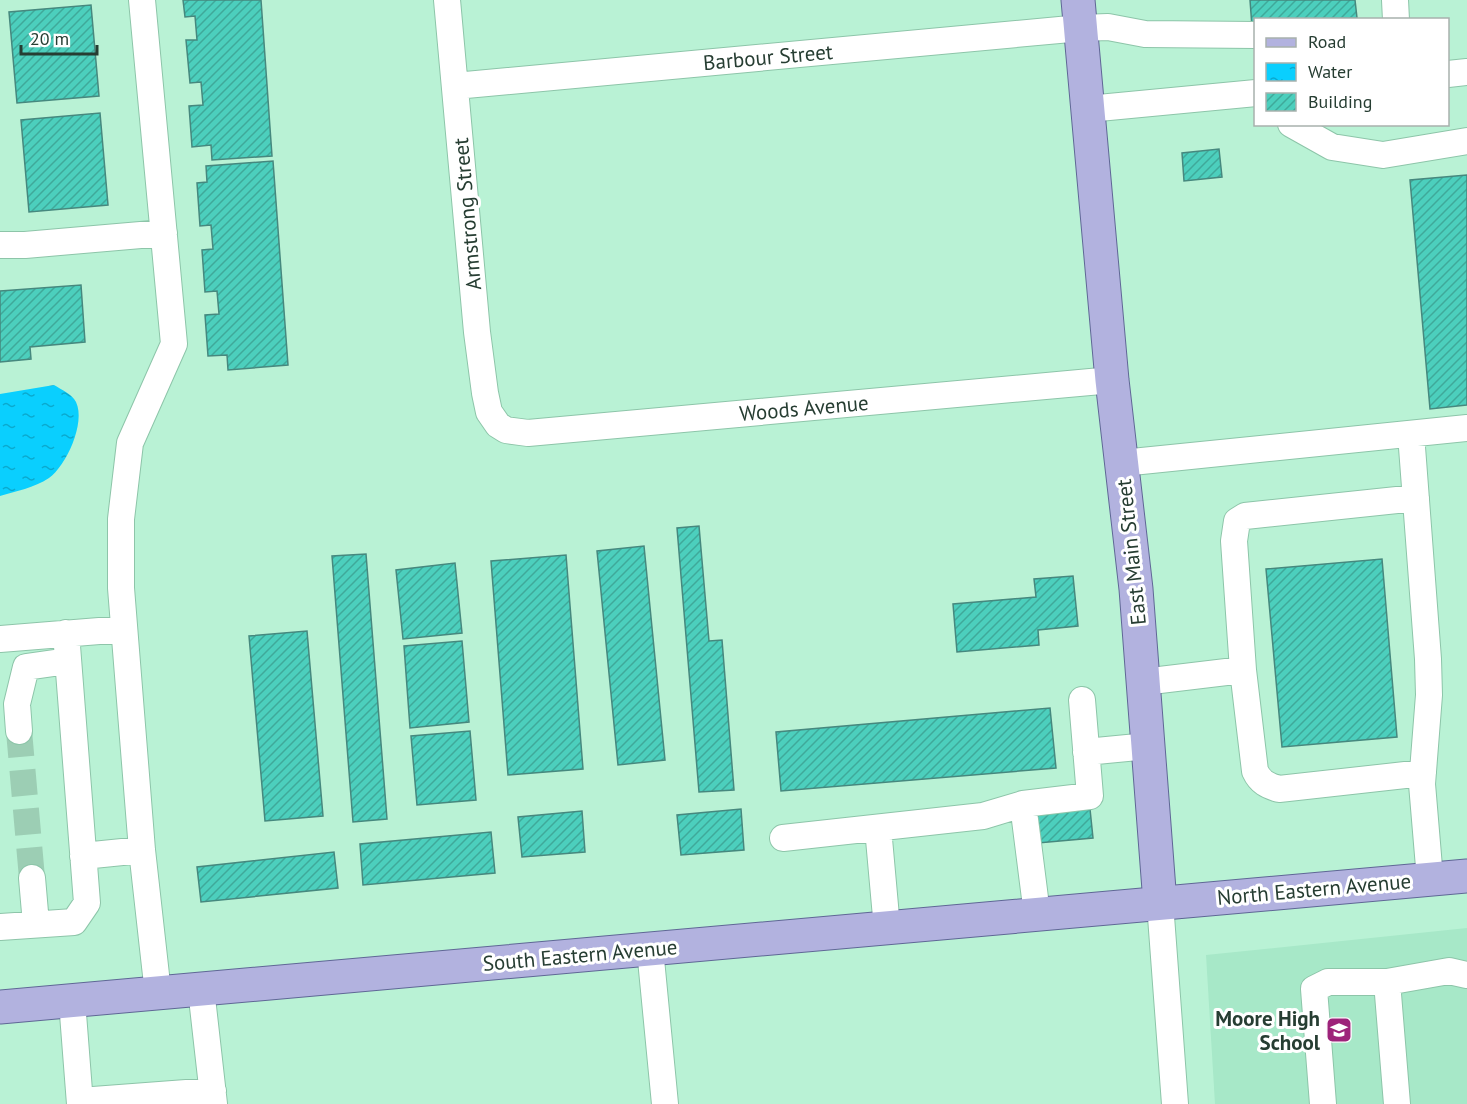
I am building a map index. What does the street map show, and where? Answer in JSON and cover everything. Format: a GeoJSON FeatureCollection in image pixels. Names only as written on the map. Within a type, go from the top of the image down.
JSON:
{"type":"FeatureCollection","features":[{"type":"Feature","properties":{"kind":"main road","name":"East Main Street"},"geometry":{"type":"LineString","coordinates":[[1079,14],[1112,380],[1136,589],[1160,903]]}},
{"type":"Feature","properties":{"kind":"main road","name":"North Eastern Avenue"},"geometry":{"type":"LineString","coordinates":[[1160,903],[1467,876]]}},
{"type":"Feature","properties":{"kind":"main road","name":"South Eastern Avenue"},"geometry":{"type":"LineString","coordinates":[[0,1007],[1160,903]]}},
{"type":"Feature","properties":{"kind":"street"},"geometry":{"type":"LineString","coordinates":[[142,0],[174,344],[130,444],[121,519],[120,588],[142,850],[158,993]]}},
{"type":"Feature","properties":{"kind":"street","name":"Armstrong Street"},"geometry":{"type":"LineString","coordinates":[[447,0],[477,332],[489,412],[498,425]]}},
{"type":"Feature","properties":{"kind":"street"},"geometry":{"type":"LineString","coordinates":[[1395,0],[1396,18]]}},
{"type":"Feature","properties":{"kind":"street","name":"Barbour Street"},"geometry":{"type":"LineString","coordinates":[[455,86],[1079,14],[1108,27],[1145,34],[1254,35]]}},
{"type":"Feature","properties":{"kind":"street"},"geometry":{"type":"LineString","coordinates":[[1449,74],[1467,72]]}},
{"type":"Feature","properties":{"kind":"street"},"geometry":{"type":"LineString","coordinates":[[1088,109],[1254,93]]}},
{"type":"Feature","properties":{"kind":"street"},"geometry":{"type":"LineString","coordinates":[[1295,126],[1332,147],[1383,155],[1467,141]]}},
{"type":"Feature","properties":{"kind":"street"},"geometry":{"type":"LineString","coordinates":[[0,245],[25,245],[164,233]]}},
{"type":"Feature","properties":{"kind":"street","name":"Woods Avenue"},"geometry":{"type":"LineString","coordinates":[[498,425],[506,430],[528,433],[1112,380]]}},
{"type":"Feature","properties":{"kind":"street"},"geometry":{"type":"LineString","coordinates":[[1122,464],[1467,428]]}},
{"type":"Feature","properties":{"kind":"street"},"geometry":{"type":"LineString","coordinates":[[1411,434],[1429,671],[1422,784],[1430,879]]}},
{"type":"Feature","properties":{"kind":"street"},"geometry":{"type":"LineString","coordinates":[[1416,498],[1245,516],[1240,518],[1234,531],[1234,541],[1243,670],[1255,771],[1258,778],[1270,786],[1287,789],[1423,773]]}},
{"type":"Feature","properties":{"kind":"street"},"geometry":{"type":"LineString","coordinates":[[0,639],[124,629]]}},
{"type":"Feature","properties":{"kind":"street"},"geometry":{"type":"LineString","coordinates":[[0,927],[75,922],[87,903],[66,633]]}},
{"type":"Feature","properties":{"kind":"street"},"geometry":{"type":"LineString","coordinates":[[19,731],[17,704],[26,667],[68,661]]}},
{"type":"Feature","properties":{"kind":"street"},"geometry":{"type":"LineString","coordinates":[[1143,682],[1243,670]]}},
{"type":"Feature","properties":{"kind":"street"},"geometry":{"type":"LineString","coordinates":[[783,838],[983,816],[1023,804],[1090,796],[1082,700]]}},
{"type":"Feature","properties":{"kind":"street"},"geometry":{"type":"LineString","coordinates":[[1086,752],[1148,746]]}},
{"type":"Feature","properties":{"kind":"street"},"geometry":{"type":"LineString","coordinates":[[1023,804],[1037,914]]}},
{"type":"Feature","properties":{"kind":"street"},"geometry":{"type":"LineString","coordinates":[[878,828],[886,928]]}},
{"type":"Feature","properties":{"kind":"street"},"geometry":{"type":"LineString","coordinates":[[83,856],[142,850]]}},
{"type":"Feature","properties":{"kind":"street"},"geometry":{"type":"LineString","coordinates":[[32,878],[36,924]]}},
{"type":"Feature","properties":{"kind":"street","name":"East Main Street"},"geometry":{"type":"LineString","coordinates":[[1160,903],[1175,1104]]}},
{"type":"Feature","properties":{"kind":"street"},"geometry":{"type":"LineString","coordinates":[[650,949],[665,1104]]}},
{"type":"Feature","properties":{"kind":"street"},"geometry":{"type":"LineString","coordinates":[[1323,1104],[1314,989],[1328,982],[1387,982],[1449,971],[1467,980]]}},
{"type":"Feature","properties":{"kind":"street"},"geometry":{"type":"LineString","coordinates":[[1387,982],[1397,1104]]}},
{"type":"Feature","properties":{"kind":"street"},"geometry":{"type":"LineString","coordinates":[[72,1001],[80,1103],[211,1100],[201,989]]}},
{"type":"Feature","properties":{"kind":"shaded area","name":"Moore High School"},"geometry":{"type":"Polygon","coordinates":[[[1467,928],[1467,1104],[1215,1104],[1206,955],[1467,928]]]}},
{"type":"Feature","properties":{"kind":"water"},"geometry":{"type":"Polygon","coordinates":[[[54,385],[72,397],[78,411],[76,432],[68,454],[49,478],[31,487],[0,496],[0,394],[54,385]]]}},
{"type":"Feature","properties":{"kind":"building"},"geometry":{"type":"Polygon","coordinates":[[[183,0],[261,0],[272,156],[212,160],[211,145],[192,147],[189,106],[203,105],[201,82],[190,83],[186,40],[197,40],[195,16],[185,17],[183,0]]]}},
{"type":"Feature","properties":{"kind":"building"},"geometry":{"type":"Polygon","coordinates":[[[1250,0],[1355,0],[1357,18],[1254,18],[1254,26],[1252,27],[1250,0]]]}},
{"type":"Feature","properties":{"kind":"building"},"geometry":{"type":"Polygon","coordinates":[[[91,5],[99,96],[17,103],[9,12],[91,5]]]}},
{"type":"Feature","properties":{"kind":"building"},"geometry":{"type":"Polygon","coordinates":[[[100,113],[108,205],[29,212],[21,120],[100,113]]]}},
{"type":"Feature","properties":{"kind":"building"},"geometry":{"type":"Polygon","coordinates":[[[1219,149],[1222,177],[1184,181],[1182,153],[1219,149]]]}},
{"type":"Feature","properties":{"kind":"building"},"geometry":{"type":"Polygon","coordinates":[[[273,161],[288,365],[228,370],[227,355],[208,356],[205,315],[219,314],[217,291],[205,292],[202,250],[213,249],[211,225],[200,226],[197,183],[207,182],[206,166],[273,161]]]}},
{"type":"Feature","properties":{"kind":"building"},"geometry":{"type":"Polygon","coordinates":[[[1467,175],[1467,405],[1430,409],[1410,180],[1467,175]]]}},
{"type":"Feature","properties":{"kind":"building"},"geometry":{"type":"Polygon","coordinates":[[[81,285],[85,342],[30,347],[31,359],[0,362],[0,291],[81,285]]]}},
{"type":"Feature","properties":{"kind":"building"},"geometry":{"type":"Polygon","coordinates":[[[699,526],[709,641],[722,640],[734,790],[699,792],[677,528],[699,526]]]}},
{"type":"Feature","properties":{"kind":"building"},"geometry":{"type":"Polygon","coordinates":[[[644,546],[665,760],[618,765],[597,551],[644,546]]]}},
{"type":"Feature","properties":{"kind":"building"},"geometry":{"type":"Polygon","coordinates":[[[366,554],[387,819],[353,822],[332,556],[366,554]]]}},
{"type":"Feature","properties":{"kind":"building"},"geometry":{"type":"Polygon","coordinates":[[[566,555],[583,769],[508,775],[491,561],[566,555]]]}},
{"type":"Feature","properties":{"kind":"building"},"geometry":{"type":"Polygon","coordinates":[[[1382,559],[1397,737],[1282,747],[1266,569],[1382,559]]]}},
{"type":"Feature","properties":{"kind":"building"},"geometry":{"type":"Polygon","coordinates":[[[455,563],[462,633],[403,639],[396,570],[455,563]]]}},
{"type":"Feature","properties":{"kind":"building"},"geometry":{"type":"Polygon","coordinates":[[[1073,576],[1078,626],[1038,630],[1039,645],[957,652],[953,604],[1036,597],[1034,579],[1073,576]]]}},
{"type":"Feature","properties":{"kind":"building"},"geometry":{"type":"Polygon","coordinates":[[[307,631],[323,816],[265,821],[249,636],[307,631]]]}},
{"type":"Feature","properties":{"kind":"building"},"geometry":{"type":"Polygon","coordinates":[[[462,641],[469,722],[410,728],[404,646],[462,641]]]}},
{"type":"Feature","properties":{"kind":"building"},"geometry":{"type":"Polygon","coordinates":[[[1050,708],[1056,768],[781,791],[776,732],[1050,708]]]}},
{"type":"Feature","properties":{"kind":"building"},"geometry":{"type":"Polygon","coordinates":[[[470,731],[476,800],[417,805],[411,736],[470,731]]]}},
{"type":"Feature","properties":{"kind":"building"},"geometry":{"type":"Polygon","coordinates":[[[741,809],[744,850],[681,855],[677,815],[741,809]]]}},
{"type":"Feature","properties":{"kind":"building"},"geometry":{"type":"Polygon","coordinates":[[[1090,809],[1093,838],[1038,843],[1035,814],[1090,809]]]}},
{"type":"Feature","properties":{"kind":"building"},"geometry":{"type":"Polygon","coordinates":[[[582,811],[585,852],[522,857],[518,817],[582,811]]]}},
{"type":"Feature","properties":{"kind":"building"},"geometry":{"type":"Polygon","coordinates":[[[491,832],[495,873],[363,885],[360,844],[491,832]]]}},
{"type":"Feature","properties":{"kind":"building"},"geometry":{"type":"Polygon","coordinates":[[[334,852],[338,888],[201,902],[197,867],[334,852]]]}},
{"type":"Feature","properties":{"kind":"tunnel"},"geometry":{"type":"LineString","coordinates":[[19,731],[32,878]]}},
{"type":"Feature","properties":{"kind":"place","name":"Moore High School"},"geometry":{"type":"Point","coordinates":[1339,1030]}}]}
